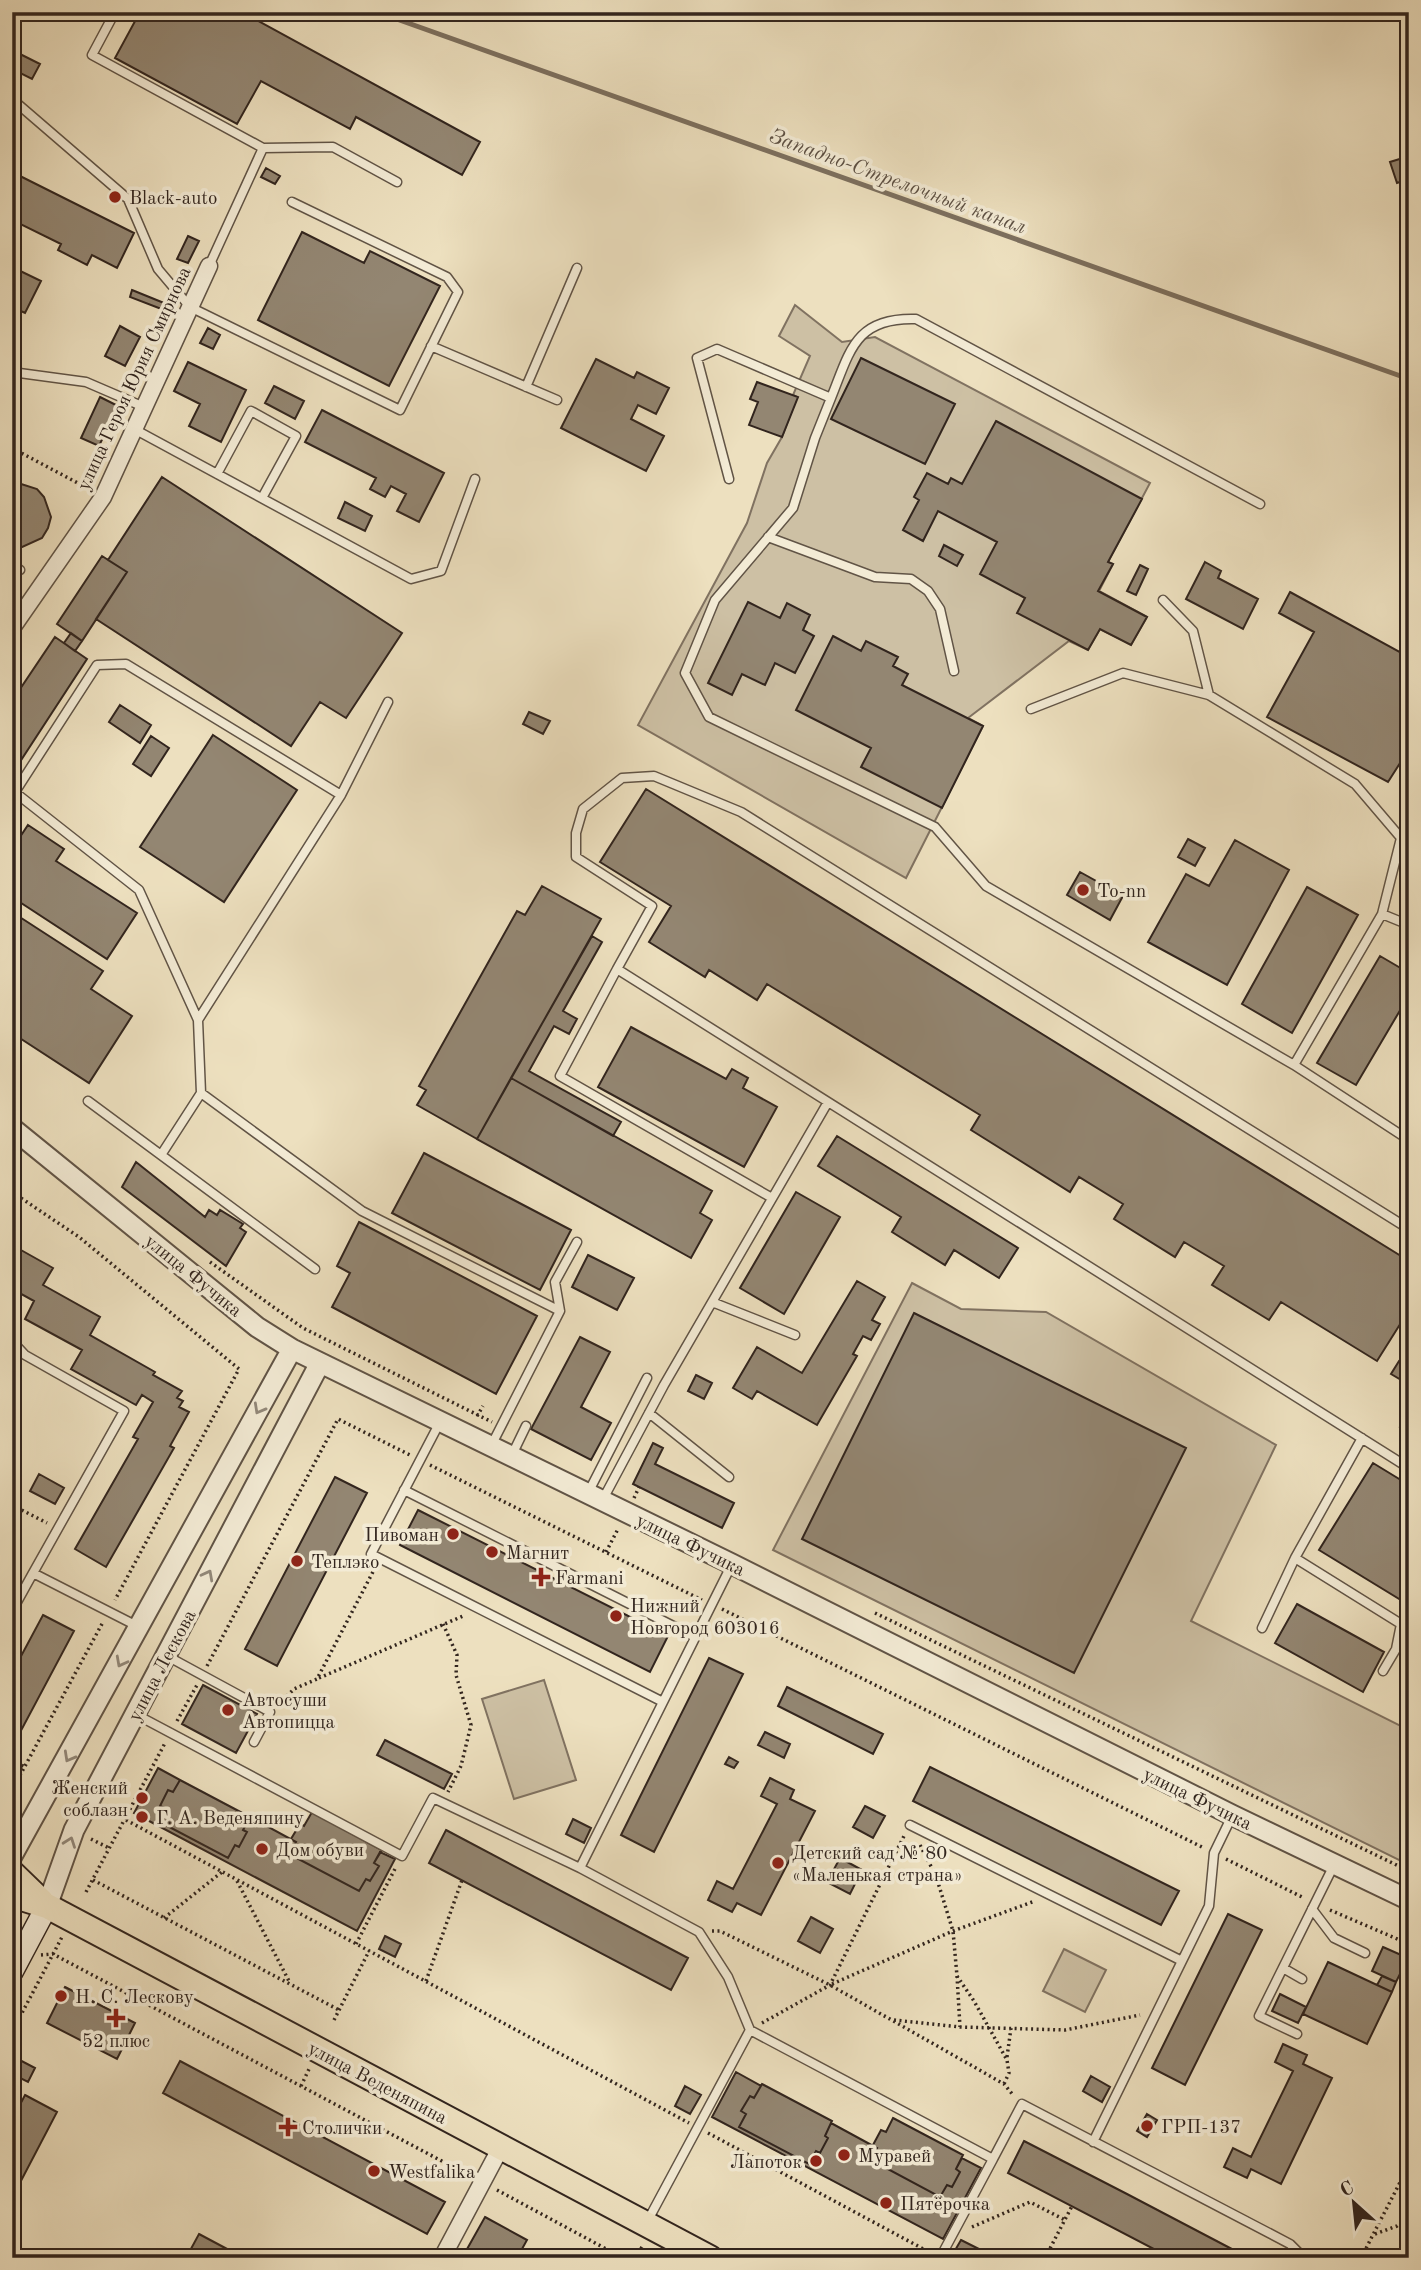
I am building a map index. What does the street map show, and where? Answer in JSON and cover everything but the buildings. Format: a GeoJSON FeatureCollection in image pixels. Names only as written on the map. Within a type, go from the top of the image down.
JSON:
{"type":"FeatureCollection","features":[{"type":"Feature","properties":{"kind":"main road","name":"улица Веденяпина"},"geometry":{"type":"LineString","coordinates":[[12,1873],[47,1906]]}},
{"type":"Feature","properties":{"kind":"main road","name":"улица Веденяпина"},"geometry":{"type":"LineString","coordinates":[[12,1895],[47,1906],[501,2147],[644,2235],[710,2258]]}},
{"type":"Feature","properties":{"kind":"main road","name":"улица Лескова"},"geometry":{"type":"LineString","coordinates":[[16,1964],[47,1906]]}},
{"type":"Feature","properties":{"kind":"street","name":"улица Героя Юрия Смирнова"},"geometry":{"type":"LineString","coordinates":[[12,628],[103,497],[209,267]]}},
{"type":"Feature","properties":{"kind":"street","name":"улица Фучика"},"geometry":{"type":"LineString","coordinates":[[16,1134],[257,1327],[292,1349],[1409,1900]]}},
{"type":"Feature","properties":{"kind":"street","name":"улица Лескова"},"geometry":{"type":"LineString","coordinates":[[12,1856],[292,1349]]}},
{"type":"Feature","properties":{"kind":"street","name":"улица Лескова"},"geometry":{"type":"LineString","coordinates":[[47,1906],[74,1830],[320,1363]]}},
{"type":"Feature","properties":{"kind":"street"},"geometry":{"type":"LineString","coordinates":[[442,2258],[501,2147]]}},
{"type":"Feature","properties":{"kind":"lane"},"geometry":{"type":"LineString","coordinates":[[115,12],[92,55],[263,148],[333,147],[397,182]]}},
{"type":"Feature","properties":{"kind":"lane"},"geometry":{"type":"LineString","coordinates":[[12,99],[128,199],[158,269],[190,307],[400,410],[458,292],[447,277],[292,202]]}},
{"type":"Feature","properties":{"kind":"lane","name":"улица Героя Юрия Смирнова"},"geometry":{"type":"LineString","coordinates":[[209,267],[263,148]]}},
{"type":"Feature","properties":{"kind":"lane"},"geometry":{"type":"LineString","coordinates":[[526,387],[577,268]]}},
{"type":"Feature","properties":{"kind":"lane"},"geometry":{"type":"LineString","coordinates":[[1260,504],[916,319],[884,322],[866,331],[853,344],[815,438],[793,508],[715,600],[685,673],[709,717],[935,827],[986,886],[1294,1065],[1409,1140]]}},
{"type":"Feature","properties":{"kind":"lane"},"geometry":{"type":"LineString","coordinates":[[431,346],[557,400]]}},
{"type":"Feature","properties":{"kind":"lane"},"geometry":{"type":"LineString","coordinates":[[729,479],[697,358],[717,349],[831,398]]}},
{"type":"Feature","properties":{"kind":"lane"},"geometry":{"type":"LineString","coordinates":[[12,372],[86,382],[144,407]]}},
{"type":"Feature","properties":{"kind":"lane"},"geometry":{"type":"LineString","coordinates":[[217,474],[251,411],[296,436],[262,498]]}},
{"type":"Feature","properties":{"kind":"lane"},"geometry":{"type":"LineString","coordinates":[[134,429],[411,579],[441,571],[475,479]]}},
{"type":"Feature","properties":{"kind":"lane"},"geometry":{"type":"LineString","coordinates":[[768,537],[875,577],[911,579],[928,591],[940,609],[954,671]]}},
{"type":"Feature","properties":{"kind":"lane"},"geometry":{"type":"LineString","coordinates":[[1163,600],[1193,631],[1209,695]]}},
{"type":"Feature","properties":{"kind":"lane"},"geometry":{"type":"LineString","coordinates":[[161,1155],[201,1093],[198,1020],[139,890],[14,791],[97,665],[126,664],[341,795]]}},
{"type":"Feature","properties":{"kind":"lane"},"geometry":{"type":"LineString","coordinates":[[1031,709],[1123,673],[1209,695],[1355,784],[1406,836],[1382,914],[1294,1065]]}},
{"type":"Feature","properties":{"kind":"lane"},"geometry":{"type":"LineString","coordinates":[[198,1020],[341,795],[387,702]]}},
{"type":"Feature","properties":{"kind":"lane"},"geometry":{"type":"LineString","coordinates":[[772,1198],[560,1076],[652,906],[576,857],[576,832],[583,809],[622,778],[654,776],[741,812],[1409,1229]]}},
{"type":"Feature","properties":{"kind":"lane"},"geometry":{"type":"LineString","coordinates":[[1382,914],[1409,925]]}},
{"type":"Feature","properties":{"kind":"lane"},"geometry":{"type":"LineString","coordinates":[[617,970],[1409,1468]]}},
{"type":"Feature","properties":{"kind":"lane"},"geometry":{"type":"LineString","coordinates":[[201,1093],[362,1211],[559,1311]]}},
{"type":"Feature","properties":{"kind":"lane"},"geometry":{"type":"LineString","coordinates":[[88,1101],[315,1269]]}},
{"type":"Feature","properties":{"kind":"lane"},"geometry":{"type":"LineString","coordinates":[[595,1497],[649,1413],[828,1102]]}},
{"type":"Feature","properties":{"kind":"lane"},"geometry":{"type":"LineString","coordinates":[[491,1446],[559,1311],[555,1282],[576,1242]]}},
{"type":"Feature","properties":{"kind":"lane"},"geometry":{"type":"LineString","coordinates":[[712,1302],[795,1335]]}},
{"type":"Feature","properties":{"kind":"lane"},"geometry":{"type":"LineString","coordinates":[[12,1341],[25,1355],[124,1411],[12,1611]]}},
{"type":"Feature","properties":{"kind":"lane"},"geometry":{"type":"LineString","coordinates":[[595,1497],[647,1378]]}},
{"type":"Feature","properties":{"kind":"lane"},"geometry":{"type":"LineString","coordinates":[[649,1413],[729,1477]]}},
{"type":"Feature","properties":{"kind":"lane"},"geometry":{"type":"LineString","coordinates":[[440,1422],[371,1554],[663,1702]]}},
{"type":"Feature","properties":{"kind":"lane"},"geometry":{"type":"LineString","coordinates":[[511,1457],[526,1426]]}},
{"type":"Feature","properties":{"kind":"lane"},"geometry":{"type":"LineString","coordinates":[[1262,1628],[1295,1558],[1362,1438]]}},
{"type":"Feature","properties":{"kind":"lane"},"geometry":{"type":"LineString","coordinates":[[404,1490],[695,1637]]}},
{"type":"Feature","properties":{"kind":"lane"},"geometry":{"type":"LineString","coordinates":[[1295,1558],[1401,1624],[1396,1649],[1383,1671]]}},
{"type":"Feature","properties":{"kind":"lane"},"geometry":{"type":"LineString","coordinates":[[580,1868],[732,1564]]}},
{"type":"Feature","properties":{"kind":"lane"},"geometry":{"type":"LineString","coordinates":[[33,1573],[139,1628]]}},
{"type":"Feature","properties":{"kind":"lane"},"geometry":{"type":"LineString","coordinates":[[166,1656],[270,1712],[254,1742]]}},
{"type":"Feature","properties":{"kind":"lane"},"geometry":{"type":"LineString","coordinates":[[135,1714],[402,1856],[433,1798],[580,1868],[699,1932],[728,1977],[750,2030],[993,2159]]}},
{"type":"Feature","properties":{"kind":"lane"},"geometry":{"type":"LineString","coordinates":[[1093,2142],[1209,1906],[1214,1853],[1232,1815]]}},
{"type":"Feature","properties":{"kind":"lane"},"geometry":{"type":"LineString","coordinates":[[910,1825],[1182,1961]]}},
{"type":"Feature","properties":{"kind":"lane"},"geometry":{"type":"LineString","coordinates":[[1297,2034],[1259,2016],[1334,1865]]}},
{"type":"Feature","properties":{"kind":"lane"},"geometry":{"type":"LineString","coordinates":[[1313,1906],[1334,1938],[1365,1953]]}},
{"type":"Feature","properties":{"kind":"lane"},"geometry":{"type":"LineString","coordinates":[[1283,1968],[1302,1979]]}},
{"type":"Feature","properties":{"kind":"lane"},"geometry":{"type":"LineString","coordinates":[[644,2235],[750,2030]]}},
{"type":"Feature","properties":{"kind":"lane"},"geometry":{"type":"LineString","coordinates":[[940,2258],[1022,2104],[1290,2244],[1304,2258]]}},
{"type":"Feature","properties":{"kind":"path"},"geometry":{"type":"LineString","coordinates":[[12,448],[103,497]]}},
{"type":"Feature","properties":{"kind":"path"},"geometry":{"type":"LineString","coordinates":[[12,1192],[79,1237],[239,1369],[12,1790]]}},
{"type":"Feature","properties":{"kind":"path"},"geometry":{"type":"LineString","coordinates":[[201,1255],[303,1328],[501,1427]]}},
{"type":"Feature","properties":{"kind":"path"},"geometry":{"type":"LineString","coordinates":[[477,1416],[483,1406]]}},
{"type":"Feature","properties":{"kind":"path"},"geometry":{"type":"LineString","coordinates":[[86,1892],[338,1419],[1214,1853],[1313,1906],[1409,1944]]}},
{"type":"Feature","properties":{"kind":"path"},"geometry":{"type":"LineString","coordinates":[[12,1484],[17,1493],[18,1508]]}},
{"type":"Feature","properties":{"kind":"path"},"geometry":{"type":"LineString","coordinates":[[12,1505],[58,1529]]}},
{"type":"Feature","properties":{"kind":"path"},"geometry":{"type":"LineString","coordinates":[[317,1679],[380,1559]]}},
{"type":"Feature","properties":{"kind":"path"},"geometry":{"type":"LineString","coordinates":[[865,1608],[1409,1871]]}},
{"type":"Feature","properties":{"kind":"path"},"geometry":{"type":"LineString","coordinates":[[270,1712],[294,1689],[479,1609]]}},
{"type":"Feature","properties":{"kind":"path"},"geometry":{"type":"LineString","coordinates":[[443,1625],[457,1655],[456,1675],[471,1725],[461,1766],[443,1803]]}},
{"type":"Feature","properties":{"kind":"path"},"geometry":{"type":"LineString","coordinates":[[12,1760],[25,1767]]}},
{"type":"Feature","properties":{"kind":"path"},"geometry":{"type":"LineString","coordinates":[[12,1776],[18,1779]]}},
{"type":"Feature","properties":{"kind":"path"},"geometry":{"type":"LineString","coordinates":[[126,1820],[940,2258]]}},
{"type":"Feature","properties":{"kind":"path"},"geometry":{"type":"LineString","coordinates":[[910,1825],[936,1876],[953,1931],[960,2026]]}},
{"type":"Feature","properties":{"kind":"path"},"geometry":{"type":"LineString","coordinates":[[830,1985],[910,1825]]}},
{"type":"Feature","properties":{"kind":"path"},"geometry":{"type":"LineString","coordinates":[[91,1839],[109,1848]]}},
{"type":"Feature","properties":{"kind":"path"},"geometry":{"type":"LineString","coordinates":[[356,1944],[402,1856]]}},
{"type":"Feature","properties":{"kind":"path"},"geometry":{"type":"LineString","coordinates":[[164,1918],[222,1872]]}},
{"type":"Feature","properties":{"kind":"path"},"geometry":{"type":"LineString","coordinates":[[236,1879],[291,1985]]}},
{"type":"Feature","properties":{"kind":"path"},"geometry":{"type":"LineString","coordinates":[[93,1880],[339,2010]]}},
{"type":"Feature","properties":{"kind":"path"},"geometry":{"type":"LineString","coordinates":[[425,1981],[462,1880]]}},
{"type":"Feature","properties":{"kind":"path"},"geometry":{"type":"LineString","coordinates":[[750,2030],[830,1985],[953,1931],[1050,1895]]}},
{"type":"Feature","properties":{"kind":"path"},"geometry":{"type":"LineString","coordinates":[[699,1932],[720,1931],[830,1985],[1004,2084],[1022,2104]]}},
{"type":"Feature","properties":{"kind":"path"},"geometry":{"type":"LineString","coordinates":[[12,2032],[63,1936]]}},
{"type":"Feature","properties":{"kind":"path"},"geometry":{"type":"LineString","coordinates":[[334,2020],[369,1951]]}},
{"type":"Feature","properties":{"kind":"path"},"geometry":{"type":"LineString","coordinates":[[16,1964],[53,1954],[623,2258]]}},
{"type":"Feature","properties":{"kind":"path"},"geometry":{"type":"LineString","coordinates":[[957,1976],[1007,2060]]}},
{"type":"Feature","properties":{"kind":"path"},"geometry":{"type":"LineString","coordinates":[[892,2020],[1065,2030],[1157,2012]]}},
{"type":"Feature","properties":{"kind":"path"},"geometry":{"type":"LineString","coordinates":[[1004,2084],[1009,2073],[1007,2060],[1011,2028]]}},
{"type":"Feature","properties":{"kind":"path"},"geometry":{"type":"LineString","coordinates":[[1409,2040],[1401,2055],[1409,2064]]}},
{"type":"Feature","properties":{"kind":"path"},"geometry":{"type":"LineString","coordinates":[[301,2086],[313,2063]]}},
{"type":"Feature","properties":{"kind":"path"},"geometry":{"type":"LineString","coordinates":[[1361,2258],[1409,2165]]}},
{"type":"Feature","properties":{"kind":"path"},"geometry":{"type":"LineString","coordinates":[[951,2236],[1030,2202],[1065,2220]]}},
{"type":"Feature","properties":{"kind":"path"},"geometry":{"type":"LineString","coordinates":[[1045,2258],[1072,2206]]}},
{"type":"Feature","properties":{"kind":"path"},"geometry":{"type":"LineString","coordinates":[[1373,2235],[1397,2226],[1409,2216]]}},
{"type":"Feature","properties":{"kind":"path"},"geometry":{"type":"LineString","coordinates":[[635,2258],[644,2235]]}},
{"type":"Feature","properties":{"kind":"shaded area"},"geometry":{"type":"Polygon","coordinates":[[[795,305],[842,342],[875,337],[1150,483],[1108,562],[1113,564],[1099,591],[1147,617],[1131,645],[1100,629],[1088,650],[1069,641],[968,718],[983,726],[906,878],[638,725],[747,523],[767,463],[782,437],[797,397],[793,395],[810,356],[779,336],[795,305]]]}},
{"type":"Feature","properties":{"kind":"shaded area"},"geometry":{"type":"Polygon","coordinates":[[[912,1283],[961,1309],[1046,1312],[1276,1445],[1191,1621],[1409,1730],[1409,1865],[773,1550],[912,1283]]]}},
{"type":"Feature","properties":{"kind":"shaded area"},"geometry":{"type":"Polygon","coordinates":[[[544,1680],[576,1780],[514,1799],[482,1699],[544,1680]]]}},
{"type":"Feature","properties":{"kind":"shaded area"},"geometry":{"type":"Polygon","coordinates":[[[1064,1949],[1106,1970],[1085,2012],[1043,1991],[1064,1949]]]}},
{"type":"Feature","properties":{"kind":"waterway","name":"Западно-Стрелочный канал"},"geometry":{"type":"LineString","coordinates":[[377,12],[1409,379]]}},
{"type":"Feature","properties":{"kind":"place","name":"Black-auto"},"geometry":{"type":"Point","coordinates":[115,197]}},
{"type":"Feature","properties":{"kind":"place","name":"To-nn"},"geometry":{"type":"Point","coordinates":[1083,890]}},
{"type":"Feature","properties":{"kind":"place","name":"Пивоман"},"geometry":{"type":"Point","coordinates":[453,1534]}},
{"type":"Feature","properties":{"kind":"place","name":"Магнит"},"geometry":{"type":"Point","coordinates":[492,1552]}},
{"type":"Feature","properties":{"kind":"place","name":"Теплэко"},"geometry":{"type":"Point","coordinates":[297,1561]}},
{"type":"Feature","properties":{"kind":"place","name":"Farmani"},"geometry":{"type":"Point","coordinates":[541,1577]}},
{"type":"Feature","properties":{"kind":"place","name":"Нижний Новгород 603016"},"geometry":{"type":"Point","coordinates":[616,1616]}},
{"type":"Feature","properties":{"kind":"place","name":"Автосуши Автопицца"},"geometry":{"type":"Point","coordinates":[228,1710]}},
{"type":"Feature","properties":{"kind":"place","name":"Женский соблазн"},"geometry":{"type":"Point","coordinates":[142,1798]}},
{"type":"Feature","properties":{"kind":"place","name":"Г. А. Веденяпину"},"geometry":{"type":"Point","coordinates":[142,1817]}},
{"type":"Feature","properties":{"kind":"place","name":"Дом обуви"},"geometry":{"type":"Point","coordinates":[262,1849]}},
{"type":"Feature","properties":{"kind":"place","name":"Детский сад № 80 «Маленькая страна»"},"geometry":{"type":"Point","coordinates":[778,1863]}},
{"type":"Feature","properties":{"kind":"place","name":"Н. С. Лескову"},"geometry":{"type":"Point","coordinates":[61,1996]}},
{"type":"Feature","properties":{"kind":"place","name":"52 плюс"},"geometry":{"type":"Point","coordinates":[116,2018]}},
{"type":"Feature","properties":{"kind":"place","name":"ГРП-137"},"geometry":{"type":"Point","coordinates":[1147,2126]}},
{"type":"Feature","properties":{"kind":"place","name":"Столички"},"geometry":{"type":"Point","coordinates":[288,2127]}},
{"type":"Feature","properties":{"kind":"place","name":"Муравей"},"geometry":{"type":"Point","coordinates":[844,2155]}},
{"type":"Feature","properties":{"kind":"place","name":"Лапоток"},"geometry":{"type":"Point","coordinates":[816,2161]}},
{"type":"Feature","properties":{"kind":"place","name":"Westfalika"},"geometry":{"type":"Point","coordinates":[374,2171]}},
{"type":"Feature","properties":{"kind":"place","name":"Пятёрочка"},"geometry":{"type":"Point","coordinates":[886,2203]}}]}
